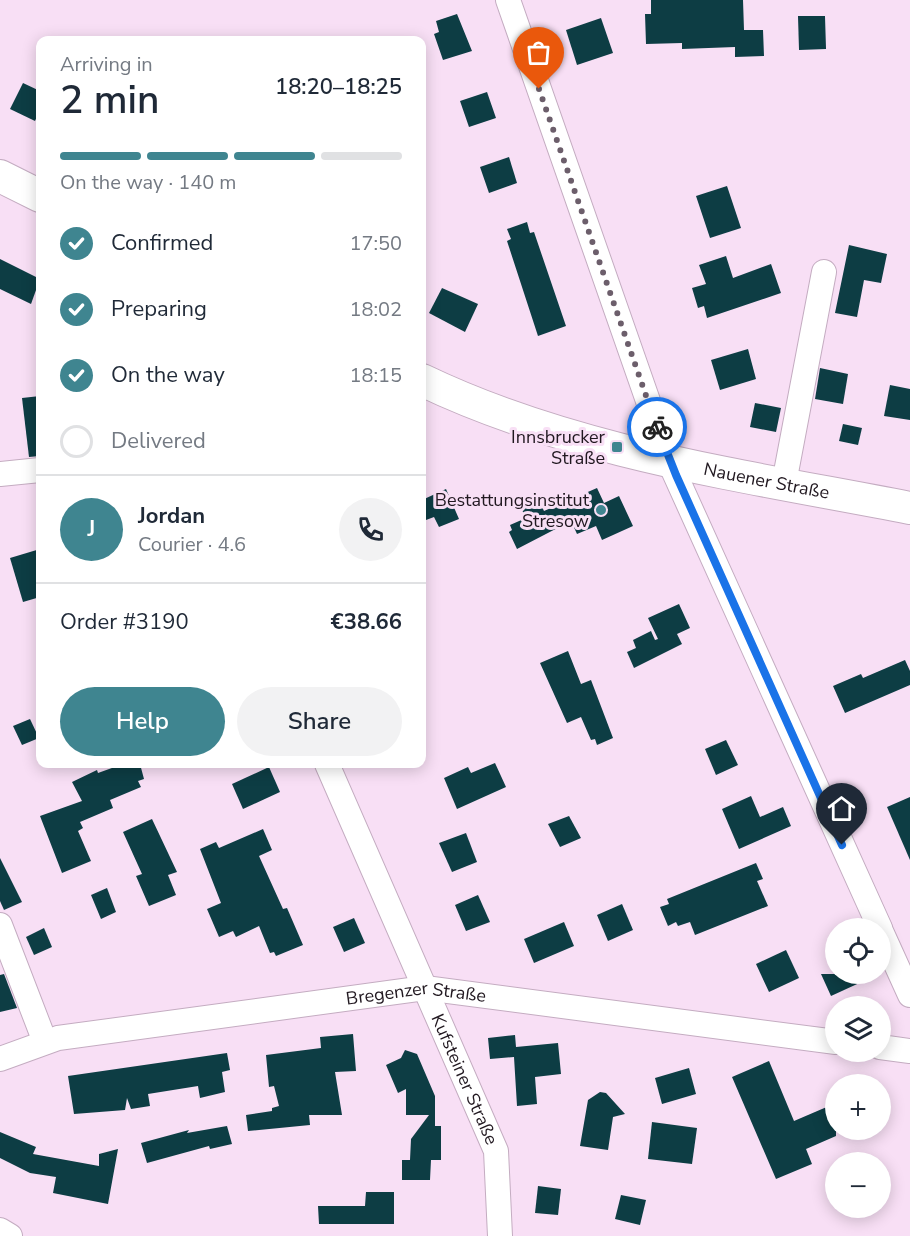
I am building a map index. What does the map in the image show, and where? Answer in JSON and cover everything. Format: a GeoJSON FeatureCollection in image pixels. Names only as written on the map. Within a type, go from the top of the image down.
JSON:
{"type":"FeatureCollection","features":[{"type":"Feature","properties":{"kind":"main road"},"geometry":{"type":"LineString","coordinates":[[0,176],[36,194]]}},
{"type":"Feature","properties":{"kind":"main road","name":"Nauener Straße"},"geometry":{"type":"LineString","coordinates":[[426,382],[472,405],[525,424],[669,460],[910,508]]}},
{"type":"Feature","properties":{"kind":"street"},"geometry":{"type":"LineString","coordinates":[[508,0],[669,460],[875,918]]}},
{"type":"Feature","properties":{"kind":"street"},"geometry":{"type":"LineString","coordinates":[[784,483],[824,272]]}},
{"type":"Feature","properties":{"kind":"street"},"geometry":{"type":"LineString","coordinates":[[0,474],[36,470]]}},
{"type":"Feature","properties":{"kind":"street","name":"Kufsteiner Straße"},"geometry":{"type":"LineString","coordinates":[[329,768],[496,1150],[500,1236]]}},
{"type":"Feature","properties":{"kind":"street"},"geometry":{"type":"LineString","coordinates":[[0,925],[45,1042]]}},
{"type":"Feature","properties":{"kind":"street"},"geometry":{"type":"LineString","coordinates":[[891,953],[910,995]]}},
{"type":"Feature","properties":{"kind":"street","name":"Bregenzer Straße"},"geometry":{"type":"LineString","coordinates":[[0,1059],[58,1038],[425,988],[825,1040]]}},
{"type":"Feature","properties":{"kind":"street"},"geometry":{"type":"LineString","coordinates":[[891,1048],[910,1051]]}},
{"type":"Feature","properties":{"kind":"street"},"geometry":{"type":"LineString","coordinates":[[0,1230],[10,1236]]}},
{"type":"Feature","properties":{"kind":"building"},"geometry":{"type":"Polygon","coordinates":[[[651,0],[743,0],[744,30],[763,30],[764,56],[735,57],[735,47],[682,49],[682,43],[646,44],[645,14],[651,14],[651,0]]]}},
{"type":"Feature","properties":{"kind":"building"},"geometry":{"type":"Polygon","coordinates":[[[457,14],[472,51],[443,60],[434,34],[439,32],[436,21],[457,14]]]}},
{"type":"Feature","properties":{"kind":"building"},"geometry":{"type":"Polygon","coordinates":[[[798,16],[825,16],[826,49],[799,50],[798,16]]]}},
{"type":"Feature","properties":{"kind":"building"},"geometry":{"type":"Polygon","coordinates":[[[601,18],[613,53],[577,65],[566,30],[601,18]]]}},
{"type":"Feature","properties":{"kind":"building"},"geometry":{"type":"Polygon","coordinates":[[[23,83],[36,89],[35,121],[10,109],[23,83]]]}},
{"type":"Feature","properties":{"kind":"building"},"geometry":{"type":"Polygon","coordinates":[[[487,92],[496,118],[469,127],[460,101],[487,92]]]}},
{"type":"Feature","properties":{"kind":"building"},"geometry":{"type":"Polygon","coordinates":[[[509,157],[517,183],[489,193],[480,167],[509,157]]]}},
{"type":"Feature","properties":{"kind":"building"},"geometry":{"type":"Polygon","coordinates":[[[727,186],[741,228],[710,238],[696,196],[727,186]]]}},
{"type":"Feature","properties":{"kind":"building"},"geometry":{"type":"Polygon","coordinates":[[[527,222],[530,233],[534,232],[566,326],[538,336],[507,241],[511,239],[507,229],[527,222]]]}},
{"type":"Feature","properties":{"kind":"building"},"geometry":{"type":"Polygon","coordinates":[[[849,245],[887,254],[881,283],[864,280],[857,317],[835,313],[849,245]]]}},
{"type":"Feature","properties":{"kind":"building"},"geometry":{"type":"Polygon","coordinates":[[[726,256],[733,278],[771,264],[781,293],[707,318],[704,306],[698,308],[692,288],[706,284],[699,265],[726,256]]]}},
{"type":"Feature","properties":{"kind":"building"},"geometry":{"type":"Polygon","coordinates":[[[0,259],[36,277],[36,290],[31,304],[0,289],[0,259]]]}},
{"type":"Feature","properties":{"kind":"building"},"geometry":{"type":"Polygon","coordinates":[[[442,288],[478,304],[465,332],[429,313],[442,288]]]}},
{"type":"Feature","properties":{"kind":"building"},"geometry":{"type":"Polygon","coordinates":[[[748,349],[756,379],[720,390],[711,360],[748,349]]]}},
{"type":"Feature","properties":{"kind":"building"},"geometry":{"type":"Polygon","coordinates":[[[820,368],[848,374],[843,404],[815,399],[820,368]]]}},
{"type":"Feature","properties":{"kind":"building"},"geometry":{"type":"Polygon","coordinates":[[[890,385],[910,389],[910,420],[884,416],[890,385]]]}},
{"type":"Feature","properties":{"kind":"building"},"geometry":{"type":"Polygon","coordinates":[[[36,396],[36,456],[29,457],[22,398],[36,396]]]}},
{"type":"Feature","properties":{"kind":"building"},"geometry":{"type":"Polygon","coordinates":[[[755,403],[781,408],[776,432],[750,427],[755,403]]]}},
{"type":"Feature","properties":{"kind":"building"},"geometry":{"type":"Polygon","coordinates":[[[843,424],[862,428],[858,445],[839,441],[843,424]]]}},
{"type":"Feature","properties":{"kind":"building"},"geometry":{"type":"Polygon","coordinates":[[[597,488],[604,503],[619,496],[633,526],[602,540],[596,526],[577,534],[571,521],[517,549],[509,532],[512,530],[510,525],[526,518],[518,502],[536,494],[544,511],[597,488]]]}},
{"type":"Feature","properties":{"kind":"building"},"geometry":{"type":"Polygon","coordinates":[[[446,489],[459,519],[439,527],[434,517],[426,520],[426,498],[446,489]]]}},
{"type":"Feature","properties":{"kind":"building"},"geometry":{"type":"Polygon","coordinates":[[[36,550],[36,598],[23,602],[10,558],[36,550]]]}},
{"type":"Feature","properties":{"kind":"building"},"geometry":{"type":"Polygon","coordinates":[[[679,604],[690,628],[677,634],[682,644],[634,668],[627,652],[636,648],[633,640],[651,631],[655,640],[658,639],[648,618],[679,604]]]}},
{"type":"Feature","properties":{"kind":"building"},"geometry":{"type":"Polygon","coordinates":[[[568,651],[581,684],[591,680],[613,738],[597,745],[595,739],[591,740],[581,717],[567,723],[540,663],[568,651]]]}},
{"type":"Feature","properties":{"kind":"building"},"geometry":{"type":"Polygon","coordinates":[[[905,660],[910,671],[910,685],[845,713],[833,686],[861,674],[863,678],[905,660]]]}},
{"type":"Feature","properties":{"kind":"building"},"geometry":{"type":"Polygon","coordinates":[[[30,719],[36,732],[36,739],[22,745],[13,726],[30,719]]]}},
{"type":"Feature","properties":{"kind":"building"},"geometry":{"type":"Polygon","coordinates":[[[726,740],[738,765],[716,775],[705,749],[726,740]]]}},
{"type":"Feature","properties":{"kind":"building"},"geometry":{"type":"Polygon","coordinates":[[[495,763],[506,787],[457,809],[444,778],[468,767],[471,773],[495,763]]]}},
{"type":"Feature","properties":{"kind":"building"},"geometry":{"type":"Polygon","coordinates":[[[112,768],[141,768],[144,779],[138,781],[141,787],[110,800],[113,808],[80,822],[83,828],[78,831],[91,861],[62,873],[40,816],[82,801],[72,782],[97,770],[98,773],[112,768]]]}},
{"type":"Feature","properties":{"kind":"building"},"geometry":{"type":"Polygon","coordinates":[[[269,768],[280,792],[243,809],[232,784],[269,768]]]}},
{"type":"Feature","properties":{"kind":"building"},"geometry":{"type":"Polygon","coordinates":[[[751,796],[760,817],[783,807],[791,826],[739,849],[722,809],[751,796]]]}},
{"type":"Feature","properties":{"kind":"building"},"geometry":{"type":"Polygon","coordinates":[[[910,797],[910,860],[887,807],[910,797]]]}},
{"type":"Feature","properties":{"kind":"building"},"geometry":{"type":"Polygon","coordinates":[[[569,816],[581,838],[560,847],[548,824],[569,816]]]}},
{"type":"Feature","properties":{"kind":"building"},"geometry":{"type":"Polygon","coordinates":[[[152,819],[177,872],[168,875],[176,895],[149,906],[136,876],[142,874],[123,832],[152,819]]]}},
{"type":"Feature","properties":{"kind":"building"},"geometry":{"type":"Polygon","coordinates":[[[263,829],[272,850],[259,856],[283,909],[287,908],[303,945],[276,956],[274,952],[270,953],[259,926],[236,937],[233,931],[219,937],[207,909],[221,903],[200,849],[216,842],[219,848],[263,829]]]}},
{"type":"Feature","properties":{"kind":"building"},"geometry":{"type":"Polygon","coordinates":[[[466,833],[477,862],[452,872],[439,843],[466,833]]]}},
{"type":"Feature","properties":{"kind":"building"},"geometry":{"type":"Polygon","coordinates":[[[0,858],[22,902],[4,910],[0,901],[0,858]]]}},
{"type":"Feature","properties":{"kind":"building"},"geometry":{"type":"Polygon","coordinates":[[[756,863],[763,879],[757,881],[768,906],[695,935],[690,922],[678,926],[676,922],[668,926],[660,907],[669,904],[667,899],[756,863]]]}},
{"type":"Feature","properties":{"kind":"building"},"geometry":{"type":"Polygon","coordinates":[[[107,888],[116,912],[101,919],[91,895],[107,888]]]}},
{"type":"Feature","properties":{"kind":"building"},"geometry":{"type":"Polygon","coordinates":[[[478,895],[490,922],[466,931],[455,905],[478,895]]]}},
{"type":"Feature","properties":{"kind":"building"},"geometry":{"type":"Polygon","coordinates":[[[622,904],[633,930],[608,941],[597,915],[622,904]]]}},
{"type":"Feature","properties":{"kind":"building"},"geometry":{"type":"Polygon","coordinates":[[[354,918],[365,943],[344,952],[333,927],[354,918]]]}},
{"type":"Feature","properties":{"kind":"building"},"geometry":{"type":"Polygon","coordinates":[[[564,922],[574,946],[534,963],[524,939],[564,922]]]}},
{"type":"Feature","properties":{"kind":"building"},"geometry":{"type":"Polygon","coordinates":[[[44,928],[52,947],[34,955],[26,937],[44,928]]]}},
{"type":"Feature","properties":{"kind":"building"},"geometry":{"type":"Polygon","coordinates":[[[786,950],[799,978],[769,992],[756,964],[786,950]]]}},
{"type":"Feature","properties":{"kind":"building"},"geometry":{"type":"Polygon","coordinates":[[[4,974],[17,1008],[0,1012],[0,975],[4,974]]]}},
{"type":"Feature","properties":{"kind":"building"},"geometry":{"type":"Polygon","coordinates":[[[826,984],[857,984],[831,996],[826,984]]]}},
{"type":"Feature","properties":{"kind":"building"},"geometry":{"type":"Polygon","coordinates":[[[353,1034],[356,1071],[335,1072],[342,1115],[309,1115],[310,1125],[248,1131],[246,1115],[272,1111],[272,1108],[279,1106],[274,1086],[269,1087],[266,1055],[321,1048],[320,1037],[353,1034]]]}},
{"type":"Feature","properties":{"kind":"building"},"geometry":{"type":"Polygon","coordinates":[[[515,1035],[516,1047],[558,1043],[561,1074],[535,1077],[537,1104],[517,1106],[514,1057],[490,1059],[488,1038],[515,1035]]]}},
{"type":"Feature","properties":{"kind":"building"},"geometry":{"type":"Polygon","coordinates":[[[405,1050],[417,1054],[435,1096],[435,1126],[441,1126],[441,1160],[431,1160],[430,1180],[402,1180],[402,1160],[410,1160],[411,1139],[429,1115],[406,1115],[406,1089],[398,1093],[386,1065],[401,1058],[405,1050]]]}},
{"type":"Feature","properties":{"kind":"building"},"geometry":{"type":"Polygon","coordinates":[[[227,1053],[230,1070],[222,1072],[225,1092],[200,1098],[198,1086],[148,1094],[150,1106],[131,1109],[127,1098],[125,1110],[74,1114],[68,1076],[227,1053]]]}},
{"type":"Feature","properties":{"kind":"building"},"geometry":{"type":"Polygon","coordinates":[[[769,1061],[794,1121],[825,1108],[827,1140],[806,1149],[812,1164],[776,1179],[732,1077],[769,1061]]]}},
{"type":"Feature","properties":{"kind":"building"},"geometry":{"type":"Polygon","coordinates":[[[689,1068],[696,1094],[662,1104],[655,1078],[689,1068]]]}},
{"type":"Feature","properties":{"kind":"building"},"geometry":{"type":"Polygon","coordinates":[[[600,1092],[606,1093],[625,1114],[613,1117],[608,1150],[580,1146],[588,1100],[600,1092]]]}},
{"type":"Feature","properties":{"kind":"building"},"geometry":{"type":"Polygon","coordinates":[[[652,1122],[697,1128],[692,1164],[648,1159],[652,1122]]]}},
{"type":"Feature","properties":{"kind":"building"},"geometry":{"type":"Polygon","coordinates":[[[227,1126],[232,1144],[210,1149],[209,1146],[147,1163],[141,1143],[189,1130],[187,1133],[227,1126]]]}},
{"type":"Feature","properties":{"kind":"building"},"geometry":{"type":"Polygon","coordinates":[[[0,1132],[36,1147],[33,1154],[99,1166],[99,1154],[118,1149],[108,1204],[53,1193],[56,1177],[30,1173],[0,1158],[0,1132]]]}},
{"type":"Feature","properties":{"kind":"building"},"geometry":{"type":"Polygon","coordinates":[[[538,1186],[561,1189],[558,1215],[535,1213],[538,1186]]]}},
{"type":"Feature","properties":{"kind":"building"},"geometry":{"type":"Polygon","coordinates":[[[366,1192],[394,1192],[394,1224],[319,1224],[318,1206],[365,1206],[366,1192]]]}},
{"type":"Feature","properties":{"kind":"building"},"geometry":{"type":"Polygon","coordinates":[[[621,1195],[646,1200],[640,1225],[615,1219],[621,1195]]]}},
{"type":"Feature","properties":{"kind":"way so far"},"geometry":{"type":"LineString","coordinates":[[539,89],[657,427]]}},
{"type":"Feature","properties":{"kind":"place","name":"Innsbrucker Straße"},"geometry":{"type":"Point","coordinates":[617,447]}},
{"type":"Feature","properties":{"kind":"place","name":"Bestattungsinstitut Stresow"},"geometry":{"type":"Point","coordinates":[601,510]}},
{"type":"Feature","properties":{"kind":"route"},"geometry":{"type":"LineString","coordinates":[[657,427],[669,460],[842,845]]}}]}
